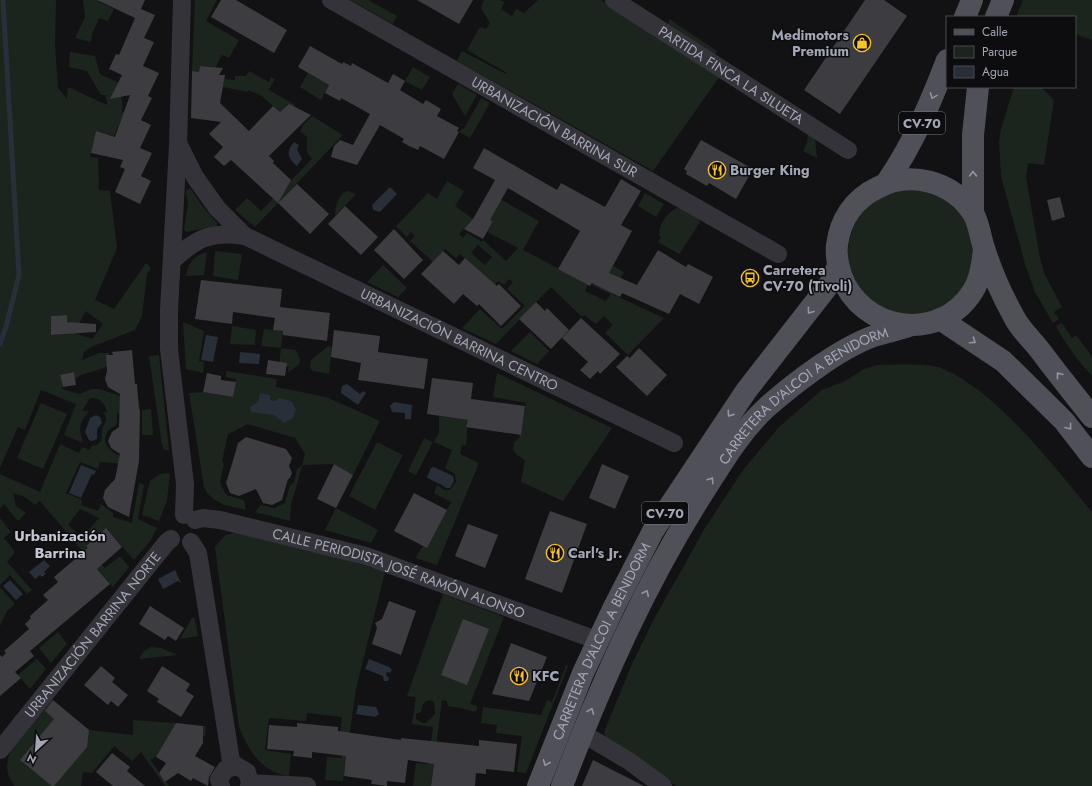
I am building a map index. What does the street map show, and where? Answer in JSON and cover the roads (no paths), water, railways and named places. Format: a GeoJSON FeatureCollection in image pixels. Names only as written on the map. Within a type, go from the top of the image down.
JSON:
{"type":"FeatureCollection","features":[{"type":"Feature","properties":{"kind":"main road"},"geometry":{"type":"LineString","coordinates":[[965,16],[972,0]]}},
{"type":"Feature","properties":{"kind":"main road"},"geometry":{"type":"LineString","coordinates":[[996,16],[1003,0]]}},
{"type":"Feature","properties":{"kind":"main road","name":"CV-70"},"geometry":{"type":"LineString","coordinates":[[887,182],[913,141],[925,117],[946,63]]}},
{"type":"Feature","properties":{"kind":"main road","name":"CV-70"},"geometry":{"type":"LineString","coordinates":[[973,213],[973,135],[978,88]]}},
{"type":"Feature","properties":{"kind":"main road","name":"CV-70"},"geometry":{"type":"LineString","coordinates":[[911,178],[935,183],[956,195],[973,213],[981,230],[984,250],[982,271],[973,291],[959,308],[940,319],[913,325],[892,323],[873,315],[857,302],[845,286],[838,266],[837,247],[841,228],[850,210],[866,193],[887,182],[911,178]]}},
{"type":"Feature","properties":{"kind":"main road"},"geometry":{"type":"LineString","coordinates":[[984,250],[1015,319],[1092,417]]}},
{"type":"Feature","properties":{"kind":"main road","name":"CARRETERA D'ALCOI A BENIDORM"},"geometry":{"type":"LineString","coordinates":[[538,786],[583,673],[653,531],[737,404],[831,282],[838,266]]}},
{"type":"Feature","properties":{"kind":"main road"},"geometry":{"type":"LineString","coordinates":[[940,319],[1003,361],[1064,421],[1092,456]]}},
{"type":"Feature","properties":{"kind":"main road","name":"CARRETERA D'ALCOI A BENIDORM"},"geometry":{"type":"LineString","coordinates":[[562,786],[582,733],[615,658],[665,555],[716,472],[749,426],[766,408],[826,361],[873,336],[913,325]]}},
{"type":"Feature","properties":{"kind":"street","name":"URBANIZACIÓN BARRINA CENTRO"},"geometry":{"type":"LineString","coordinates":[[172,261],[178,145],[182,0]]}},
{"type":"Feature","properties":{"kind":"street","name":"URBANIZACIÓN BARRINA SUR"},"geometry":{"type":"LineString","coordinates":[[332,0],[778,254]]}},
{"type":"Feature","properties":{"kind":"street","name":"PARTIDA FINCA LA SILUETA"},"geometry":{"type":"LineString","coordinates":[[614,0],[848,150]]}},
{"type":"Feature","properties":{"kind":"street","name":"URBANIZACIÓN BARRINA CENTRO"},"geometry":{"type":"LineString","coordinates":[[178,145],[195,177],[217,208],[245,236],[674,443]]}},
{"type":"Feature","properties":{"kind":"street","name":"URBANIZACIÓN BARRINA CENTRO"},"geometry":{"type":"LineString","coordinates":[[172,261],[190,244],[212,236],[227,234],[245,236]]}},
{"type":"Feature","properties":{"kind":"street"},"geometry":{"type":"LineString","coordinates":[[172,261],[169,310],[169,350],[189,517],[199,529],[196,538],[192,542],[189,544],[179,545],[171,539],[168,530],[170,521],[177,515],[189,517]]}},
{"type":"Feature","properties":{"kind":"street","name":"CALLE PERIODISTA JOSÉ RAMÓN ALONSO"},"geometry":{"type":"LineString","coordinates":[[189,517],[220,520],[366,556],[599,641]]}},
{"type":"Feature","properties":{"kind":"street","name":"URBANIZACIÓN BARRINA NORTE"},"geometry":{"type":"LineString","coordinates":[[0,750],[167,542],[171,539]]}},
{"type":"Feature","properties":{"kind":"street"},"geometry":{"type":"LineString","coordinates":[[192,542],[198,553],[232,767]]}},
{"type":"Feature","properties":{"kind":"street"},"geometry":{"type":"LineString","coordinates":[[582,733],[629,761],[663,786]]}},
{"type":"Feature","properties":{"kind":"street"},"geometry":{"type":"LineString","coordinates":[[222,786],[220,779],[226,768],[237,766],[247,772],[249,785],[307,786]]}},
{"type":"Feature","properties":{"kind":"water"},"geometry":{"type":"Polygon","coordinates":[[[294,142],[299,145],[297,149],[302,159],[297,166],[291,160],[289,155],[290,149],[294,142]]]}},
{"type":"Feature","properties":{"kind":"water"},"geometry":{"type":"Polygon","coordinates":[[[390,187],[397,194],[380,212],[373,210],[372,205],[390,187]]]}},
{"type":"Feature","properties":{"kind":"water"},"geometry":{"type":"Polygon","coordinates":[[[206,335],[218,337],[213,362],[201,360],[206,335]]]}},
{"type":"Feature","properties":{"kind":"water"},"geometry":{"type":"Polygon","coordinates":[[[240,352],[260,354],[259,364],[239,363],[240,352]]]}},
{"type":"Feature","properties":{"kind":"water"},"geometry":{"type":"Polygon","coordinates":[[[347,384],[360,394],[363,391],[366,393],[358,405],[341,393],[342,386],[347,384]]]}},
{"type":"Feature","properties":{"kind":"water"},"geometry":{"type":"Polygon","coordinates":[[[260,393],[270,395],[270,400],[275,401],[279,398],[291,401],[296,409],[293,418],[284,423],[274,415],[251,412],[250,407],[258,402],[260,393]]]}},
{"type":"Feature","properties":{"kind":"water"},"geometry":{"type":"Polygon","coordinates":[[[394,402],[412,405],[411,419],[405,419],[405,413],[392,412],[390,406],[394,402]]]}},
{"type":"Feature","properties":{"kind":"water"},"geometry":{"type":"Polygon","coordinates":[[[96,415],[100,417],[102,423],[97,429],[97,439],[92,441],[89,440],[85,432],[90,418],[96,415]]]}},
{"type":"Feature","properties":{"kind":"water"},"geometry":{"type":"Polygon","coordinates":[[[81,465],[96,471],[94,475],[92,474],[81,498],[69,493],[81,465]]]}},
{"type":"Feature","properties":{"kind":"water"},"geometry":{"type":"Polygon","coordinates":[[[434,467],[453,476],[454,481],[450,488],[446,488],[427,477],[431,468],[434,467]]]}},
{"type":"Feature","properties":{"kind":"water"},"geometry":{"type":"Polygon","coordinates":[[[44,560],[50,566],[44,572],[46,574],[42,577],[40,575],[35,579],[29,572],[44,560]]]}},
{"type":"Feature","properties":{"kind":"water"},"geometry":{"type":"Polygon","coordinates":[[[175,570],[181,583],[178,581],[163,589],[158,579],[175,570]]]}},
{"type":"Feature","properties":{"kind":"water"},"geometry":{"type":"Polygon","coordinates":[[[10,580],[23,594],[16,600],[3,586],[10,580]]]}},
{"type":"Feature","properties":{"kind":"water"},"geometry":{"type":"Polygon","coordinates":[[[369,659],[389,667],[392,670],[390,673],[387,672],[386,675],[389,678],[388,681],[384,681],[383,676],[365,669],[369,659]]]}},
{"type":"Feature","properties":{"kind":"water"},"geometry":{"type":"Polygon","coordinates":[[[358,705],[376,707],[379,714],[375,717],[356,714],[358,705]]]}},
{"type":"Feature","properties":{"kind":"waterway"},"geometry":{"type":"LineString","coordinates":[[0,344],[6,327],[19,275],[3,0]]}},
{"type":"Feature","properties":{"kind":"place","name":"Medimotors Premium"},"geometry":{"type":"Point","coordinates":[862,43]}},
{"type":"Feature","properties":{"kind":"place","name":"Burger King"},"geometry":{"type":"Point","coordinates":[717,170]}},
{"type":"Feature","properties":{"kind":"place","name":"Carretera CV-70 (Tivoli)"},"geometry":{"type":"Point","coordinates":[750,278]}},
{"type":"Feature","properties":{"kind":"place","name":"Carl's Jr."},"geometry":{"type":"Point","coordinates":[555,553]}},
{"type":"Feature","properties":{"kind":"place","name":"KFC"},"geometry":{"type":"Point","coordinates":[519,676]}},
{"type":"Feature","properties":{"kind":"district","name":"Urbanización Barrina"},"geometry":{"type":"Point","coordinates":[60,544]}}]}
